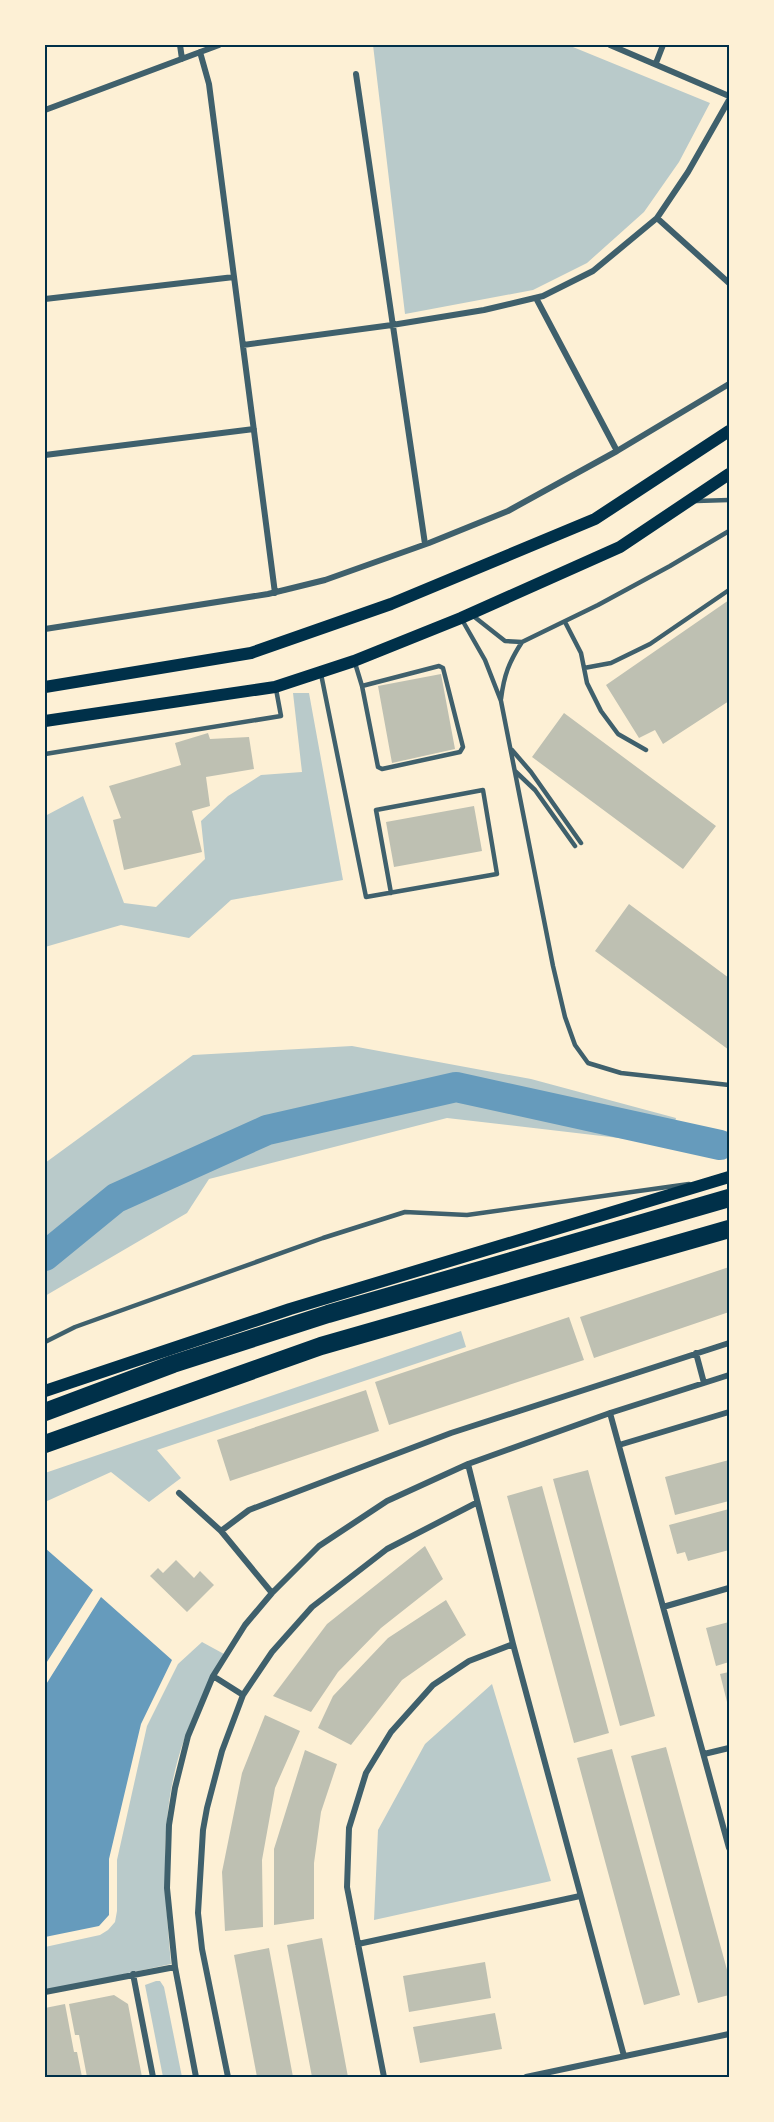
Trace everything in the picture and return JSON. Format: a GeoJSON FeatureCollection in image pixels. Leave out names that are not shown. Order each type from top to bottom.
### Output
{"type":"FeatureCollection","features":[{"type":"Feature","properties":{"kind":"highway"},"geometry":{"type":"LineString","coordinates":[[45,1412],[173,1364],[328,1314],[729,1198]]}},
{"type":"Feature","properties":{"kind":"highway"},"geometry":{"type":"LineString","coordinates":[[45,1444],[321,1346],[729,1229]]}},
{"type":"Feature","properties":{"kind":"main road"},"geometry":{"type":"LineString","coordinates":[[45,685],[66,684],[251,652],[391,604],[595,519],[729,431]]}},
{"type":"Feature","properties":{"kind":"main road"},"geometry":{"type":"LineString","coordinates":[[45,721],[275,687],[354,661],[465,616],[620,547],[729,474]]}},
{"type":"Feature","properties":{"kind":"main road"},"geometry":{"type":"LineString","coordinates":[[45,1391],[290,1309],[726,1178]]}},
{"type":"Feature","properties":{"kind":"street"},"geometry":{"type":"LineString","coordinates":[[180,45],[182,59]]}},
{"type":"Feature","properties":{"kind":"street"},"geometry":{"type":"LineString","coordinates":[[45,110],[219,45]]}},
{"type":"Feature","properties":{"kind":"street"},"geometry":{"type":"LineString","coordinates":[[243,345],[484,310],[537,298],[593,271],[657,218],[688,172],[729,98],[656,63],[610,45]]}},
{"type":"Feature","properties":{"kind":"street"},"geometry":{"type":"LineString","coordinates":[[656,63],[663,45]]}},
{"type":"Feature","properties":{"kind":"street"},"geometry":{"type":"LineString","coordinates":[[200,52],[209,84],[275,593]]}},
{"type":"Feature","properties":{"kind":"street"},"geometry":{"type":"LineString","coordinates":[[356,74],[425,544]]}},
{"type":"Feature","properties":{"kind":"street"},"geometry":{"type":"LineString","coordinates":[[657,218],[729,283]]}},
{"type":"Feature","properties":{"kind":"street"},"geometry":{"type":"LineString","coordinates":[[45,299],[234,277]]}},
{"type":"Feature","properties":{"kind":"street"},"geometry":{"type":"LineString","coordinates":[[537,298],[617,452]]}},
{"type":"Feature","properties":{"kind":"street"},"geometry":{"type":"LineString","coordinates":[[45,629],[275,593],[325,580],[508,511],[617,452],[729,384]]}},
{"type":"Feature","properties":{"kind":"street"},"geometry":{"type":"LineString","coordinates":[[45,455],[254,429]]}},
{"type":"Feature","properties":{"kind":"street"},"geometry":{"type":"LineString","coordinates":[[221,1531],[249,1510],[452,1433],[729,1343]]}},
{"type":"Feature","properties":{"kind":"street"},"geometry":{"type":"LineString","coordinates":[[696,1353],[704,1383]]}},
{"type":"Feature","properties":{"kind":"street"},"geometry":{"type":"LineString","coordinates":[[196,2077],[175,1967],[167,1888],[169,1825],[175,1788],[188,1736],[213,1676],[245,1625],[272,1593],[319,1546],[387,1501],[468,1464],[610,1413],[729,1375]]}},
{"type":"Feature","properties":{"kind":"street"},"geometry":{"type":"LineString","coordinates":[[619,1446],[729,1412]]}},
{"type":"Feature","properties":{"kind":"street"},"geometry":{"type":"LineString","coordinates":[[610,1413],[729,1848]]}},
{"type":"Feature","properties":{"kind":"street"},"geometry":{"type":"LineString","coordinates":[[468,1464],[513,1644],[624,2056]]}},
{"type":"Feature","properties":{"kind":"street"},"geometry":{"type":"LineString","coordinates":[[179,1493],[221,1531],[272,1593]]}},
{"type":"Feature","properties":{"kind":"street"},"geometry":{"type":"LineString","coordinates":[[228,2077],[202,1950],[198,1913],[203,1830],[207,1808],[222,1751],[243,1695],[272,1652],[312,1607],[387,1549],[476,1503]]}},
{"type":"Feature","properties":{"kind":"street"},"geometry":{"type":"LineString","coordinates":[[663,1607],[729,1588]]}},
{"type":"Feature","properties":{"kind":"street"},"geometry":{"type":"LineString","coordinates":[[384,2077],[347,1887],[349,1828],[366,1773],[391,1732],[433,1685],[469,1661],[513,1644]]}},
{"type":"Feature","properties":{"kind":"street"},"geometry":{"type":"LineString","coordinates":[[213,1676],[243,1695]]}},
{"type":"Feature","properties":{"kind":"street"},"geometry":{"type":"LineString","coordinates":[[704,1754],[729,1748]]}},
{"type":"Feature","properties":{"kind":"street"},"geometry":{"type":"LineString","coordinates":[[358,1944],[580,1896]]}},
{"type":"Feature","properties":{"kind":"street"},"geometry":{"type":"LineString","coordinates":[[45,1992],[175,1967]]}},
{"type":"Feature","properties":{"kind":"street"},"geometry":{"type":"LineString","coordinates":[[133,1974],[153,2077]]}},
{"type":"Feature","properties":{"kind":"street"},"geometry":{"type":"LineString","coordinates":[[526,2077],[729,2034]]}},
{"type":"Feature","properties":{"kind":"lane"},"geometry":{"type":"LineString","coordinates":[[690,500],[729,500]]}},
{"type":"Feature","properties":{"kind":"lane"},"geometry":{"type":"LineString","coordinates":[[465,616],[505,641],[522,642],[565,622],[670,566],[729,531]]}},
{"type":"Feature","properties":{"kind":"lane"},"geometry":{"type":"LineString","coordinates":[[584,668],[611,663],[650,644],[729,590]]}},
{"type":"Feature","properties":{"kind":"lane"},"geometry":{"type":"LineString","coordinates":[[465,616],[501,701],[553,966],[565,1017],[575,1045],[588,1063],[621,1073],[729,1085]]}},
{"type":"Feature","properties":{"kind":"lane"},"geometry":{"type":"LineString","coordinates":[[565,622],[581,652],[587,683],[597,702],[618,734],[646,750]]}},
{"type":"Feature","properties":{"kind":"lane"},"geometry":{"type":"LineString","coordinates":[[501,701],[503,676],[522,642]]}},
{"type":"Feature","properties":{"kind":"lane"},"geometry":{"type":"LineString","coordinates":[[354,661],[362,686],[376,764],[380,768],[462,750],[443,668],[439,666],[362,686]]}},
{"type":"Feature","properties":{"kind":"lane"},"geometry":{"type":"LineString","coordinates":[[321,672],[366,897],[391,893],[497,874],[483,790],[376,810],[391,893]]}},
{"type":"Feature","properties":{"kind":"lane"},"geometry":{"type":"LineString","coordinates":[[45,754],[281,716],[275,687]]}},
{"type":"Feature","properties":{"kind":"lane"},"geometry":{"type":"LineString","coordinates":[[510,748],[531,772],[581,843]]}},
{"type":"Feature","properties":{"kind":"lane"},"geometry":{"type":"LineString","coordinates":[[515,771],[536,790],[575,846]]}},
{"type":"Feature","properties":{"kind":"lane"},"geometry":{"type":"LineString","coordinates":[[45,1342],[75,1327],[323,1238],[405,1212],[467,1215],[726,1178]]}},
{"type":"Feature","properties":{"kind":"shaded area"},"geometry":{"type":"Polygon","coordinates":[[[373,45],[568,45],[710,103],[679,162],[644,212],[587,263],[533,290],[405,314],[373,45]]]}},
{"type":"Feature","properties":{"kind":"shaded area"},"geometry":{"type":"Polygon","coordinates":[[[293,693],[309,693],[343,880],[231,900],[189,938],[121,925],[45,947],[45,816],[83,796],[124,903],[156,907],[205,859],[201,821],[228,796],[261,775],[302,772],[293,693]]]}},
{"type":"Feature","properties":{"kind":"shaded area"},"geometry":{"type":"Polygon","coordinates":[[[352,1046],[531,1079],[676,1118],[670,1144],[447,1118],[209,1179],[187,1213],[45,1296],[45,1163],[193,1055],[352,1046]]]}},
{"type":"Feature","properties":{"kind":"shaded area"},"geometry":{"type":"Polygon","coordinates":[[[461,1331],[466,1347],[157,1450],[181,1478],[149,1502],[111,1472],[45,1502],[45,1473],[461,1331]]]}},
{"type":"Feature","properties":{"kind":"shaded area"},"geometry":{"type":"Polygon","coordinates":[[[202,1642],[224,1654],[185,1737],[170,1793],[165,1878],[171,1964],[45,1991],[45,1947],[100,1935],[115,1922],[117,1860],[147,1726],[178,1664],[202,1642]]]}},
{"type":"Feature","properties":{"kind":"shaded area"},"geometry":{"type":"Polygon","coordinates":[[[492,1684],[551,1881],[374,1920],[378,1830],[425,1744],[492,1684]]]}},
{"type":"Feature","properties":{"kind":"shaded area"},"geometry":{"type":"Polygon","coordinates":[[[160,1981],[164,1987],[182,2077],[163,2077],[145,1985],[160,1981]]]}},
{"type":"Feature","properties":{"kind":"water"},"geometry":{"type":"Polygon","coordinates":[[[45,1548],[93,1590],[45,1665],[45,1548]]]}},
{"type":"Feature","properties":{"kind":"water"},"geometry":{"type":"Polygon","coordinates":[[[101,1597],[172,1660],[141,1724],[109,1859],[109,1915],[99,1926],[45,1937],[45,1686],[101,1597]]]}},
{"type":"Feature","properties":{"kind":"building"},"geometry":{"type":"Polygon","coordinates":[[[729,600],[729,701],[663,744],[655,730],[639,738],[606,685],[729,600]]]}},
{"type":"Feature","properties":{"kind":"building"},"geometry":{"type":"Polygon","coordinates":[[[441,674],[455,749],[392,763],[378,686],[441,674]]]}},
{"type":"Feature","properties":{"kind":"building"},"geometry":{"type":"Polygon","coordinates":[[[564,713],[716,826],[683,869],[532,757],[564,713]]]}},
{"type":"Feature","properties":{"kind":"building"},"geometry":{"type":"Polygon","coordinates":[[[208,733],[210,739],[249,737],[254,769],[206,777],[210,806],[192,811],[202,852],[124,870],[113,820],[121,818],[109,786],[181,765],[175,743],[208,733]]]}},
{"type":"Feature","properties":{"kind":"building"},"geometry":{"type":"Polygon","coordinates":[[[474,806],[482,851],[394,867],[386,822],[474,806]]]}},
{"type":"Feature","properties":{"kind":"building"},"geometry":{"type":"Polygon","coordinates":[[[629,904],[729,978],[729,1050],[595,951],[629,904]]]}},
{"type":"Feature","properties":{"kind":"building"},"geometry":{"type":"Polygon","coordinates":[[[729,1267],[729,1312],[594,1358],[580,1317],[729,1267]]]}},
{"type":"Feature","properties":{"kind":"building"},"geometry":{"type":"Polygon","coordinates":[[[569,1317],[584,1360],[389,1425],[375,1382],[569,1317]]]}},
{"type":"Feature","properties":{"kind":"building"},"geometry":{"type":"Polygon","coordinates":[[[366,1390],[379,1431],[230,1481],[217,1440],[366,1390]]]}},
{"type":"Feature","properties":{"kind":"building"},"geometry":{"type":"Polygon","coordinates":[[[729,1460],[729,1501],[675,1515],[665,1477],[729,1460]]]}},
{"type":"Feature","properties":{"kind":"building"},"geometry":{"type":"Polygon","coordinates":[[[588,1470],[655,1716],[620,1726],[553,1479],[588,1470]]]}},
{"type":"Feature","properties":{"kind":"building"},"geometry":{"type":"Polygon","coordinates":[[[542,1486],[609,1733],[574,1743],[507,1496],[542,1486]]]}},
{"type":"Feature","properties":{"kind":"building"},"geometry":{"type":"Polygon","coordinates":[[[729,1509],[729,1550],[688,1561],[685,1552],[677,1554],[669,1525],[729,1509]]]}},
{"type":"Feature","properties":{"kind":"building"},"geometry":{"type":"Polygon","coordinates":[[[425,1546],[443,1579],[381,1628],[338,1672],[311,1712],[273,1696],[327,1624],[425,1546]]]}},
{"type":"Feature","properties":{"kind":"building"},"geometry":{"type":"Polygon","coordinates":[[[176,1560],[194,1578],[200,1571],[214,1585],[187,1612],[150,1576],[158,1568],[163,1573],[176,1560]]]}},
{"type":"Feature","properties":{"kind":"building"},"geometry":{"type":"Polygon","coordinates":[[[446,1600],[466,1635],[402,1680],[351,1745],[318,1728],[333,1696],[388,1638],[446,1600]]]}},
{"type":"Feature","properties":{"kind":"building"},"geometry":{"type":"Polygon","coordinates":[[[729,1622],[729,1662],[716,1666],[706,1628],[729,1622]]]}},
{"type":"Feature","properties":{"kind":"building"},"geometry":{"type":"Polygon","coordinates":[[[729,1672],[729,1705],[728,1706],[720,1674],[729,1672]]]}},
{"type":"Feature","properties":{"kind":"building"},"geometry":{"type":"Polygon","coordinates":[[[265,1715],[300,1731],[275,1788],[262,1860],[263,1927],[225,1931],[222,1872],[242,1773],[265,1715]]]}},
{"type":"Feature","properties":{"kind":"building"},"geometry":{"type":"Polygon","coordinates":[[[666,1747],[729,1977],[729,1995],[698,2003],[631,1756],[666,1747]]]}},
{"type":"Feature","properties":{"kind":"building"},"geometry":{"type":"Polygon","coordinates":[[[612,1749],[680,1995],[644,2005],[577,1758],[612,1749]]]}},
{"type":"Feature","properties":{"kind":"building"},"geometry":{"type":"Polygon","coordinates":[[[305,1750],[337,1764],[321,1812],[314,1863],[314,1919],[274,1925],[274,1849],[305,1750]]]}},
{"type":"Feature","properties":{"kind":"building"},"geometry":{"type":"Polygon","coordinates":[[[322,1938],[348,2077],[312,2077],[287,1945],[322,1938]]]}},
{"type":"Feature","properties":{"kind":"building"},"geometry":{"type":"Polygon","coordinates":[[[269,1948],[293,2077],[257,2077],[234,1955],[269,1948]]]}},
{"type":"Feature","properties":{"kind":"building"},"geometry":{"type":"Polygon","coordinates":[[[485,1962],[491,1998],[409,2012],[403,1976],[485,1962]]]}},
{"type":"Feature","properties":{"kind":"building"},"geometry":{"type":"Polygon","coordinates":[[[114,1995],[128,2004],[142,2077],[87,2077],[79,2035],[75,2035],[69,2004],[114,1995]]]}},
{"type":"Feature","properties":{"kind":"building"},"geometry":{"type":"Polygon","coordinates":[[[65,2004],[74,2052],[77,2052],[82,2077],[45,2077],[45,2008],[65,2004]]]}},
{"type":"Feature","properties":{"kind":"building"},"geometry":{"type":"Polygon","coordinates":[[[495,2013],[502,2049],[420,2063],[413,2027],[495,2013]]]}},
{"type":"Feature","properties":{"kind":"waterway"},"geometry":{"type":"LineString","coordinates":[[45,1256],[116,1198],[267,1130],[456,1087],[720,1145]]}}]}
